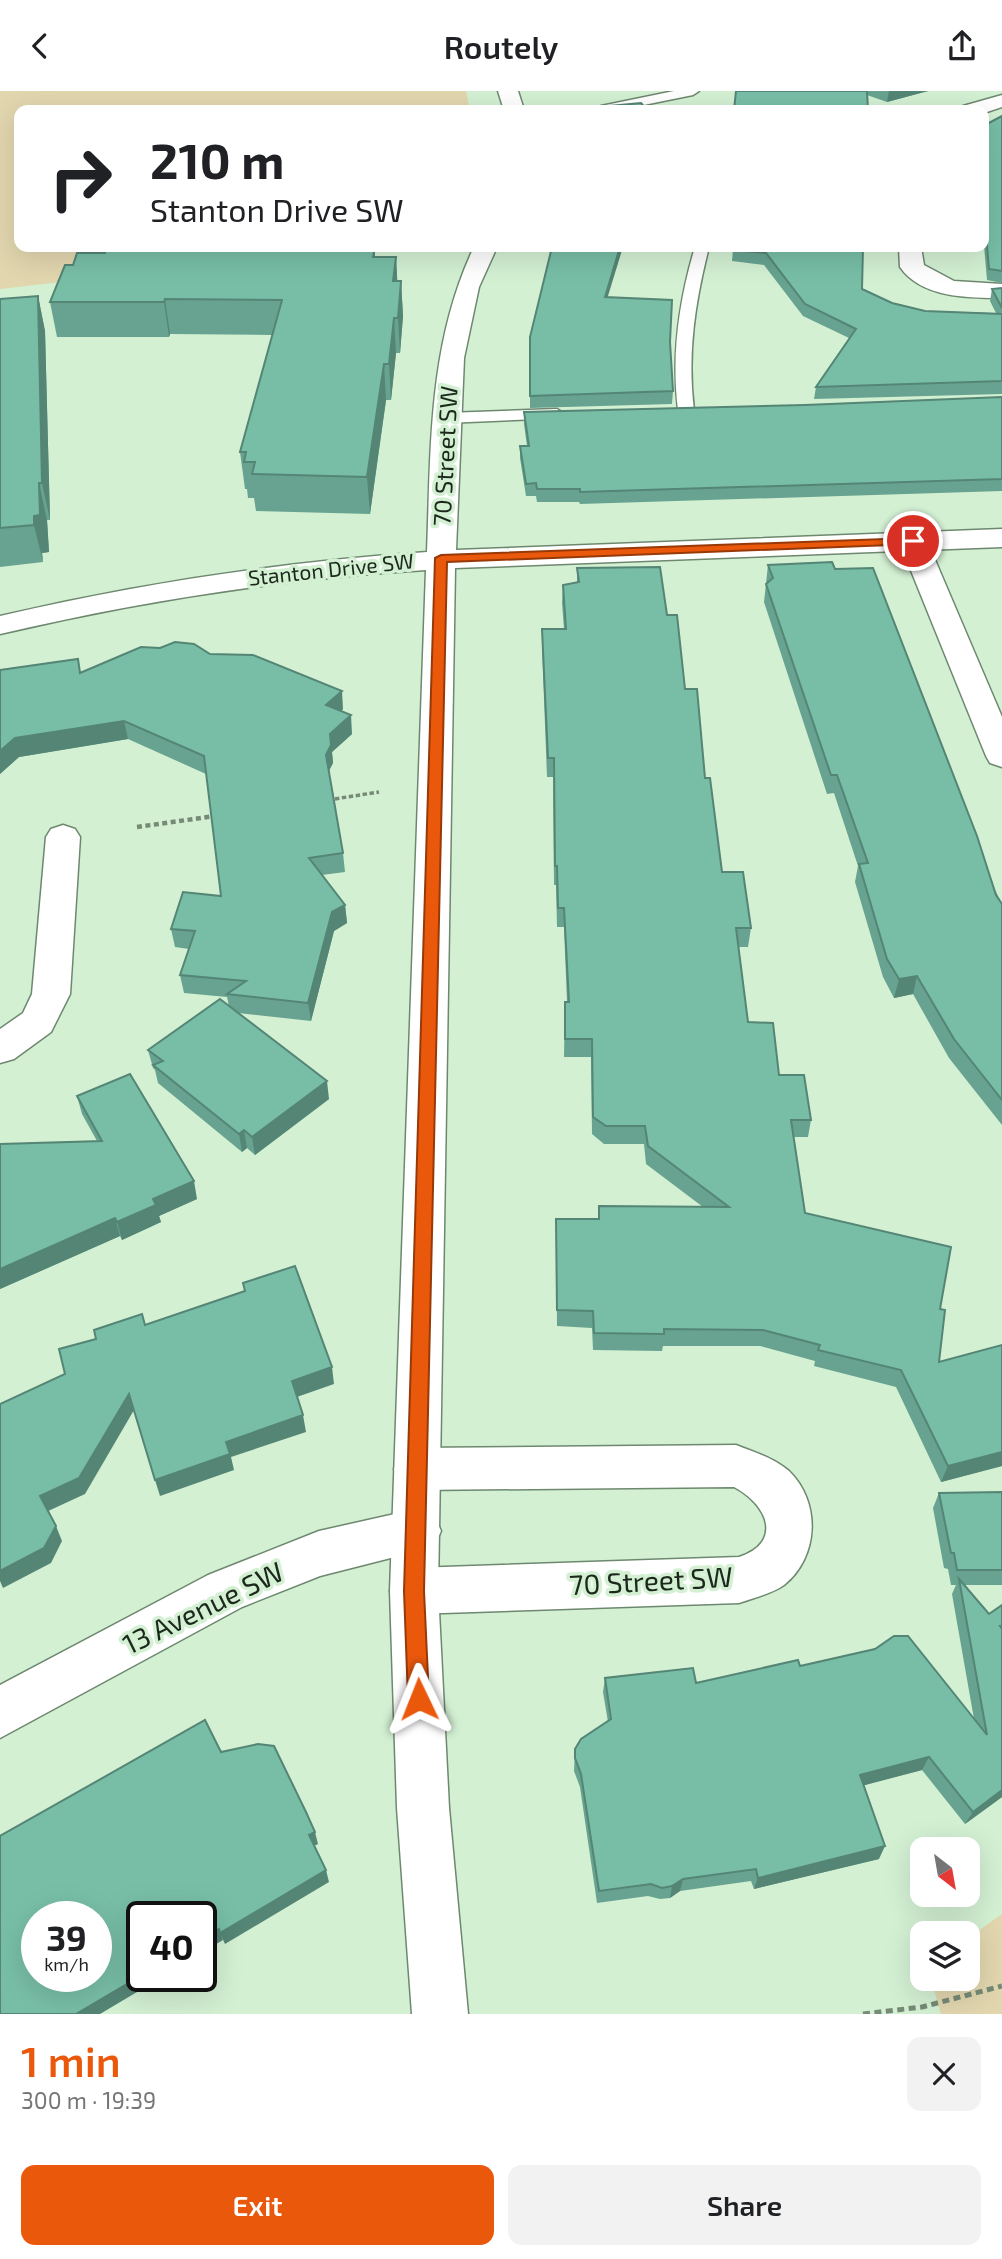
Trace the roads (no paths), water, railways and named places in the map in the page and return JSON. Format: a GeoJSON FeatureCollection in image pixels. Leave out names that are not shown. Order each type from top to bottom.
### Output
{"type":"FeatureCollection","features":[{"type":"Feature","properties":{"kind":"street","name":"70 Street SW"},"geometry":{"type":"LineString","coordinates":[[440,2014],[423,1808],[414,1591],[446,418],[457,324],[467,287],[483,252]]}},
{"type":"Feature","properties":{"kind":"street"},"geometry":{"type":"LineString","coordinates":[[910,252],[912,267],[930,281],[956,289],[1002,291]]}},
{"type":"Feature","properties":{"kind":"street","name":"Stanton Drive SW"},"geometry":{"type":"LineString","coordinates":[[0,625],[125,598],[207,584],[441,558],[1002,538]]}},
{"type":"Feature","properties":{"kind":"street"},"geometry":{"type":"LineString","coordinates":[[913,541],[1002,756]]}},
{"type":"Feature","properties":{"kind":"street"},"geometry":{"type":"LineString","coordinates":[[0,1049],[38,1022],[51,994],[63,837]]}},
{"type":"Feature","properties":{"kind":"street","name":"70 Street SW"},"geometry":{"type":"LineString","coordinates":[[414,1591],[739,1580],[764,1570],[782,1554],[790,1534],[790,1514],[776,1490],[758,1475],[736,1466],[417,1468]]}},
{"type":"Feature","properties":{"kind":"street","name":"13 Avenue SW"},"geometry":{"type":"LineString","coordinates":[[0,1713],[225,1591],[319,1554],[417,1531]]}},
{"type":"Feature","properties":{"kind":"lane"},"geometry":{"type":"LineString","coordinates":[[625,105],[687,92]]}},
{"type":"Feature","properties":{"kind":"lane"},"geometry":{"type":"LineString","coordinates":[[686,410],[680,376],[681,346],[686,302],[701,252]]}},
{"type":"Feature","properties":{"kind":"lane"},"geometry":{"type":"LineString","coordinates":[[446,418],[580,414]]}}]}
